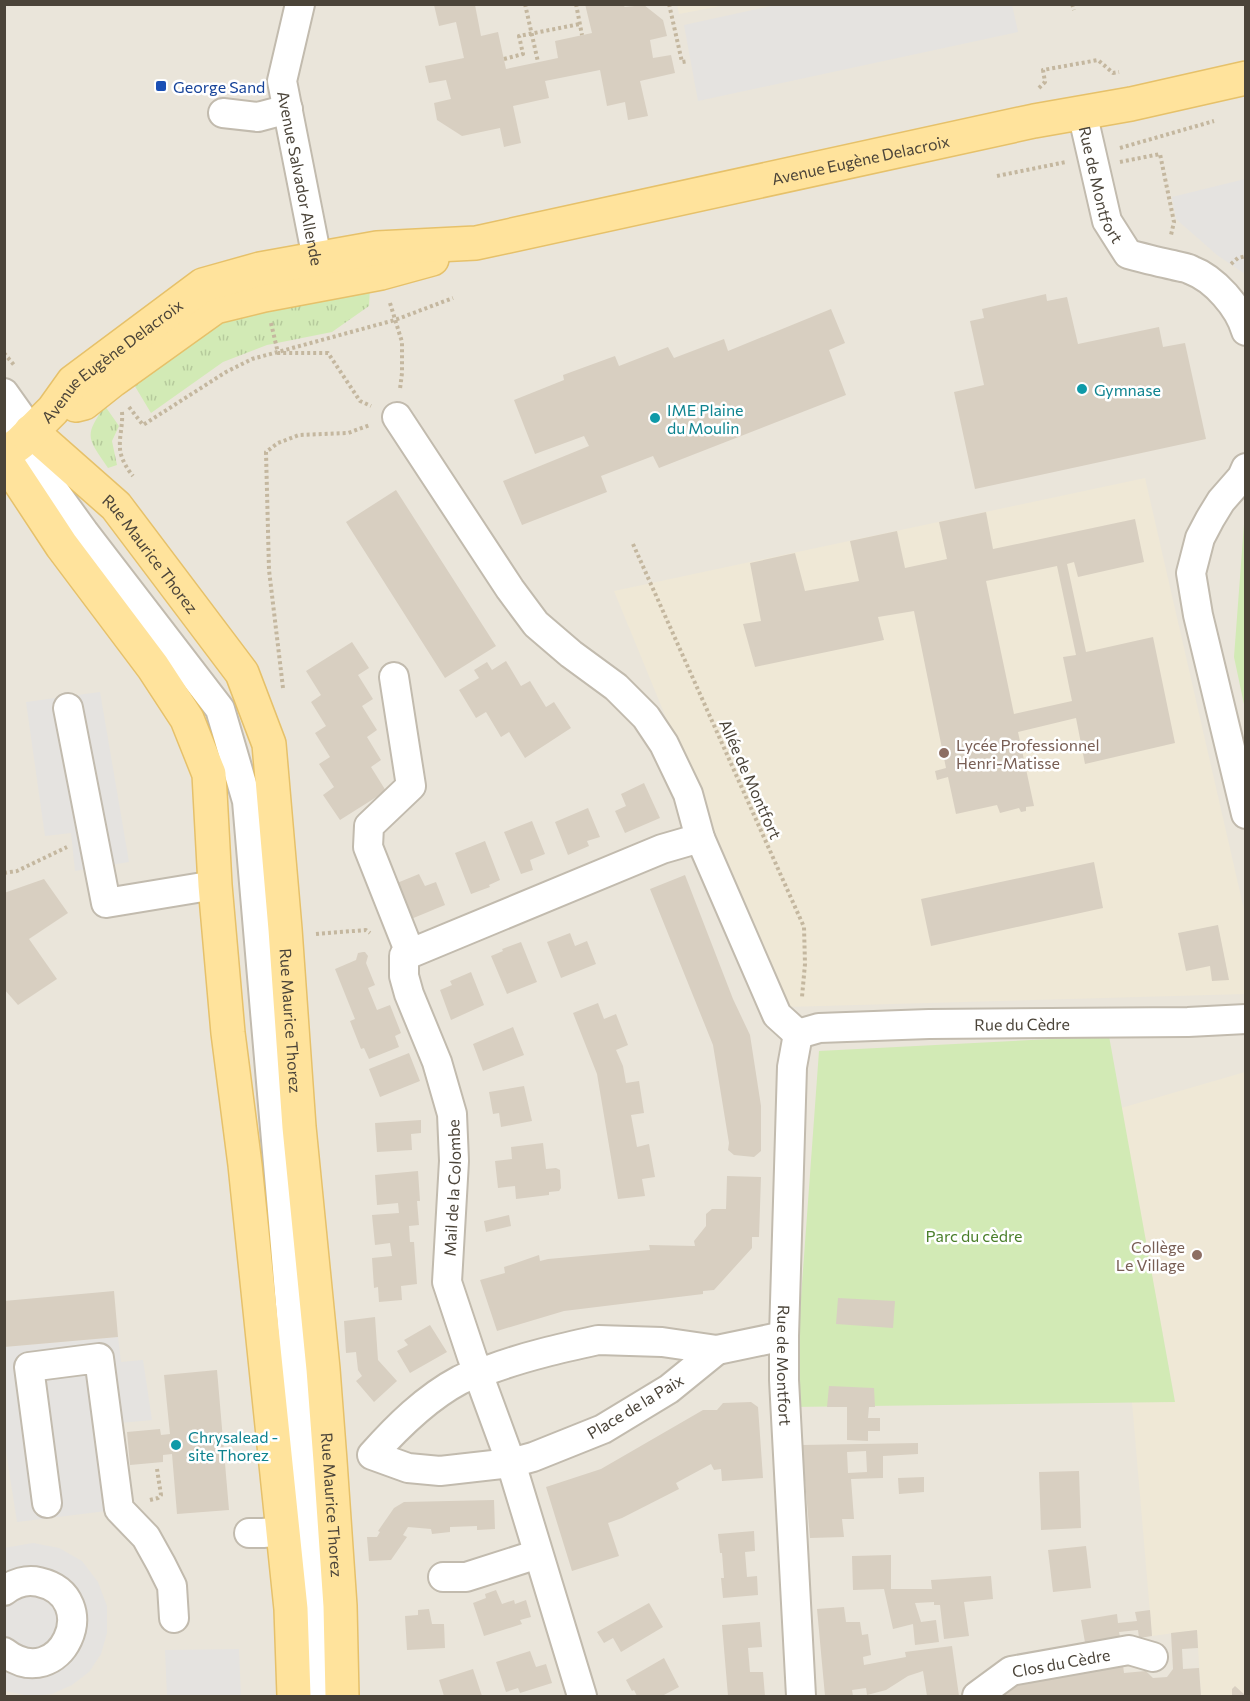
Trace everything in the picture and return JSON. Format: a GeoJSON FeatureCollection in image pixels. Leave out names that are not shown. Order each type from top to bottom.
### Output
{"type":"FeatureCollection","features":[{"type":"Feature","properties":{"kind":"main road","name":"Avenue Eugène Delacroix"},"geometry":{"type":"LineString","coordinates":[[20,436],[84,403],[215,307],[264,295],[377,248],[476,243],[1034,121],[1131,104],[1245,78]]}},
{"type":"Feature","properties":{"kind":"main road","name":"Avenue Eugène Delacroix"},"geometry":{"type":"LineString","coordinates":[[20,436],[74,382],[203,285],[260,269],[381,273],[449,254],[476,243]]}},
{"type":"Feature","properties":{"kind":"main road","name":"Rue Maurice Thorez"},"geometry":{"type":"LineString","coordinates":[[20,436],[63,546],[153,668],[187,719],[209,774],[215,885],[228,1033],[246,1177],[309,1528],[340,1606],[342,1696]]}},
{"type":"Feature","properties":{"kind":"main road","name":"Rue Maurice Thorez"},"geometry":{"type":"LineString","coordinates":[[20,436],[116,506],[242,673],[269,744],[299,1127],[330,1461],[309,1528],[291,1610],[294,1696]]}},
{"type":"Feature","properties":{"kind":"street","name":"Avenue Salvador Allende"},"geometry":{"type":"LineString","coordinates":[[300,4],[282,81],[319,271]]}},
{"type":"Feature","properties":{"kind":"street"},"geometry":{"type":"LineString","coordinates":[[223,113],[258,117],[288,109]]}},
{"type":"Feature","properties":{"kind":"street","name":"Rue de Montfort"},"geometry":{"type":"LineString","coordinates":[[1082,112],[1107,221],[1128,254],[1192,270],[1208,280],[1224,294],[1243,320],[1245,330]]}},
{"type":"Feature","properties":{"kind":"street"},"geometry":{"type":"LineString","coordinates":[[10,381],[20,436],[84,532],[220,709],[247,801],[316,1608],[318,1696]]}},
{"type":"Feature","properties":{"kind":"street"},"geometry":{"type":"LineString","coordinates":[[397,417],[510,589],[536,624],[571,654],[616,687],[646,717],[664,744],[688,794],[700,838],[777,1015],[798,1034]]}},
{"type":"Feature","properties":{"kind":"street"},"geometry":{"type":"LineString","coordinates":[[1245,468],[1242,477],[1221,501],[1200,538],[1191,573],[1198,615],[1245,814]]}},
{"type":"Feature","properties":{"kind":"street","name":"Mail de la Colombe"},"geometry":{"type":"LineString","coordinates":[[394,677],[411,786],[369,826],[368,847],[407,955],[404,976],[409,994],[437,1062],[452,1114],[454,1161],[447,1282],[511,1463],[576,1695]]}},
{"type":"Feature","properties":{"kind":"street"},"geometry":{"type":"LineString","coordinates":[[68,708],[106,903],[215,885]]}},
{"type":"Feature","properties":{"kind":"street"},"geometry":{"type":"LineString","coordinates":[[407,955],[662,849],[700,838]]}},
{"type":"Feature","properties":{"kind":"street","name":"Rue du Cèdre"},"geometry":{"type":"LineString","coordinates":[[798,1034],[819,1028],[929,1024],[1188,1022],[1245,1019]]}},
{"type":"Feature","properties":{"kind":"street","name":"Rue de Montfort"},"geometry":{"type":"LineString","coordinates":[[798,1034],[792,1067],[784,1380],[801,1696]]}},
{"type":"Feature","properties":{"kind":"street","name":"Place de la Paix"},"geometry":{"type":"LineString","coordinates":[[717,1350],[669,1389],[603,1429],[557,1449],[511,1463],[440,1471],[408,1468],[372,1455],[396,1428],[460,1380],[543,1352],[598,1340],[662,1342],[717,1350],[784,1336]]}},
{"type":"Feature","properties":{"kind":"street"},"geometry":{"type":"LineString","coordinates":[[46,1503],[29,1367],[99,1358],[119,1509],[146,1538],[161,1563],[172,1586],[174,1618]]}},
{"type":"Feature","properties":{"kind":"street"},"geometry":{"type":"LineString","coordinates":[[330,1461],[335,1463],[372,1455]]}},
{"type":"Feature","properties":{"kind":"street"},"geometry":{"type":"LineString","coordinates":[[249,1533],[309,1528]]}},
{"type":"Feature","properties":{"kind":"street"},"geometry":{"type":"LineString","coordinates":[[443,1577],[466,1578],[538,1554]]}},
{"type":"Feature","properties":{"kind":"street"},"geometry":{"type":"LineString","coordinates":[[4,1591],[20,1582],[34,1581],[48,1584],[60,1592],[68,1603],[72,1617],[72,1629],[61,1651],[51,1659],[25,1662],[4,1652]]}},
{"type":"Feature","properties":{"kind":"street","name":"Clos du Cèdre"},"geometry":{"type":"LineString","coordinates":[[977,1696],[1011,1671],[1129,1650],[1153,1657]]}},
{"type":"Feature","properties":{"kind":"path"},"geometry":{"type":"LineString","coordinates":[[525,4],[538,62]]}},
{"type":"Feature","properties":{"kind":"path"},"geometry":{"type":"LineString","coordinates":[[576,4],[582,35]]}},
{"type":"Feature","properties":{"kind":"path"},"geometry":{"type":"LineString","coordinates":[[669,4],[682,62],[688,61]]}},
{"type":"Feature","properties":{"kind":"path"},"geometry":{"type":"LineString","coordinates":[[1072,4],[1074,10]]}},
{"type":"Feature","properties":{"kind":"path"},"geometry":{"type":"LineString","coordinates":[[504,59],[523,54],[519,36],[580,24]]}},
{"type":"Feature","properties":{"kind":"path"},"geometry":{"type":"LineString","coordinates":[[1228,266],[1245,255]]}},
{"type":"Feature","properties":{"kind":"path"},"geometry":{"type":"LineString","coordinates":[[278,353],[328,353],[360,401],[397,417],[402,373],[402,342],[381,273]]}},
{"type":"Feature","properties":{"kind":"path"},"geometry":{"type":"LineString","coordinates":[[264,295],[278,353]]}},
{"type":"Feature","properties":{"kind":"path"},"geometry":{"type":"LineString","coordinates":[[137,483],[128,470],[120,449],[124,405],[143,425],[226,372],[252,359],[395,320],[453,298]]}},
{"type":"Feature","properties":{"kind":"path"},"geometry":{"type":"LineString","coordinates":[[4,353],[10,381]]}},
{"type":"Feature","properties":{"kind":"path","name":"Allée de Montfort"},"geometry":{"type":"LineString","coordinates":[[633,544],[804,927],[805,964],[798,1034]]}},
{"type":"Feature","properties":{"kind":"path"},"geometry":{"type":"LineString","coordinates":[[4,873],[17,872],[92,834]]}},
{"type":"Feature","properties":{"kind":"path"},"geometry":{"type":"LineString","coordinates":[[306,935],[366,930],[407,955]]}},
{"type":"Feature","properties":{"kind":"path"},"geometry":{"type":"LineString","coordinates":[[141,1502],[158,1498],[161,1495],[157,1469]]}},
{"type":"Feature","properties":{"kind":"shaded area"},"geometry":{"type":"Polygon","coordinates":[[[677,4],[726,4],[726,5],[679,14],[677,4]]]}},
{"type":"Feature","properties":{"kind":"shaded area"},"geometry":{"type":"Polygon","coordinates":[[[5,5],[1245,5],[1245,1696],[5,1696],[5,5]]]}},
{"type":"Feature","properties":{"kind":"shaded area"},"geometry":{"type":"Polygon","coordinates":[[[776,5],[1012,5],[1018,32],[698,101],[684,25],[776,5]]]}},
{"type":"Feature","properties":{"kind":"shaded area"},"geometry":{"type":"Polygon","coordinates":[[[1246,179],[1245,274],[1217,255],[1176,219],[1172,197],[1246,179]]]}},
{"type":"Feature","properties":{"kind":"shaded area","name":"Lycée Professionnel Henri-Matisse"},"geometry":{"type":"Polygon","coordinates":[[[1145,478],[1245,914],[1245,994],[785,1007],[614,591],[1145,478]]]}},
{"type":"Feature","properties":{"kind":"shaded area"},"geometry":{"type":"Polygon","coordinates":[[[100,692],[129,862],[75,871],[71,833],[45,836],[26,702],[100,692]]]}},
{"type":"Feature","properties":{"kind":"shaded area","name":"Collège Le Village"},"geometry":{"type":"Polygon","coordinates":[[[1245,1072],[1245,1696],[1201,1696],[1197,1630],[1152,1636],[1132,1402],[1175,1401],[1121,1108],[1245,1072]]]}},
{"type":"Feature","properties":{"kind":"shaded area"},"geometry":{"type":"Polygon","coordinates":[[[118,1337],[121,1362],[143,1360],[152,1420],[119,1423],[131,1508],[17,1522],[5,1445],[4,1347],[118,1337]]]}},
{"type":"Feature","properties":{"kind":"shaded area"},"geometry":{"type":"Polygon","coordinates":[[[33,1543],[59,1548],[82,1561],[98,1582],[107,1606],[107,1633],[101,1654],[89,1672],[72,1685],[52,1694],[30,1696],[5,1691],[4,1548],[33,1543]]]}},
{"type":"Feature","properties":{"kind":"shaded area"},"geometry":{"type":"Polygon","coordinates":[[[239,1649],[241,1696],[167,1696],[165,1650],[239,1649]]]}},
{"type":"Feature","properties":{"kind":"green space"},"geometry":{"type":"Polygon","coordinates":[[[370,287],[369,306],[332,332],[267,345],[223,362],[151,413],[133,383],[232,316],[370,287]]]}},
{"type":"Feature","properties":{"kind":"green space"},"geometry":{"type":"Polygon","coordinates":[[[105,406],[119,426],[112,441],[117,465],[108,468],[92,443],[91,437],[93,425],[105,406]]]}},
{"type":"Feature","properties":{"kind":"green space"},"geometry":{"type":"Polygon","coordinates":[[[1245,511],[1245,709],[1234,657],[1245,511]]]}},
{"type":"Feature","properties":{"kind":"green space","name":"Parc du cèdre"},"geometry":{"type":"Polygon","coordinates":[[[1109,1036],[1175,1402],[793,1407],[819,1051],[1109,1036]]]}},
{"type":"Feature","properties":{"kind":"building"},"geometry":{"type":"Polygon","coordinates":[[[585,4],[621,4],[625,7],[644,5],[663,20],[667,36],[650,40],[653,58],[671,55],[675,73],[640,81],[648,116],[628,120],[625,102],[607,106],[600,70],[545,81],[549,98],[513,106],[521,143],[504,147],[500,128],[462,136],[437,120],[434,103],[451,99],[446,80],[429,83],[425,66],[464,58],[456,22],[439,26],[434,5],[475,5],[481,36],[498,32],[506,69],[558,58],[555,41],[592,33],[585,4]]]}},
{"type":"Feature","properties":{"kind":"building","name":"Gymnase"},"geometry":{"type":"Polygon","coordinates":[[[1046,294],[1047,301],[1067,297],[1078,344],[1159,327],[1163,347],[1185,343],[1206,439],[975,489],[954,392],[984,385],[970,321],[984,318],[982,309],[1046,294]]]}},
{"type":"Feature","properties":{"kind":"building","name":"IME Plaine du Moulin"},"geometry":{"type":"Polygon","coordinates":[[[831,309],[845,343],[829,350],[846,395],[659,468],[653,456],[601,476],[607,492],[522,525],[503,481],[589,446],[584,436],[535,454],[514,400],[564,380],[563,375],[615,356],[619,366],[668,347],[674,358],[724,339],[728,351],[831,309]]]}},
{"type":"Feature","properties":{"kind":"building"},"geometry":{"type":"Polygon","coordinates":[[[396,490],[496,646],[445,678],[346,522],[396,490]]]}},
{"type":"Feature","properties":{"kind":"building"},"geometry":{"type":"Polygon","coordinates":[[[986,512],[993,549],[1135,519],[1144,562],[1078,577],[1074,562],[1067,564],[1086,652],[1153,637],[1175,743],[1085,764],[1076,718],[1018,732],[1034,806],[1026,807],[1026,811],[1021,812],[1019,808],[1000,813],[997,805],[956,814],[948,777],[937,780],[935,771],[946,768],[914,611],[878,617],[884,640],[755,667],[743,624],[761,621],[750,563],[795,553],[805,591],[859,581],[850,541],[897,531],[905,568],[947,559],[939,522],[986,512]],[[1057,566],[986,581],[1014,714],[1072,701],[1063,657],[1076,655],[1057,566]]]}},
{"type":"Feature","properties":{"kind":"building"},"geometry":{"type":"Polygon","coordinates":[[[352,642],[369,668],[358,675],[373,699],[362,706],[377,730],[367,737],[381,760],[371,767],[386,791],[340,820],[323,795],[334,787],[319,764],[330,757],[315,733],[326,726],[311,702],[321,695],[306,671],[352,642]]]}},
{"type":"Feature","properties":{"kind":"building"},"geometry":{"type":"Polygon","coordinates":[[[506,661],[521,686],[530,681],[546,707],[554,702],[571,728],[525,758],[509,732],[501,737],[486,712],[476,718],[459,690],[479,678],[474,670],[487,662],[492,670],[506,661]]]}},
{"type":"Feature","properties":{"kind":"building"},"geometry":{"type":"Polygon","coordinates":[[[644,783],[660,818],[625,833],[615,811],[626,806],[621,794],[644,783]]]}},
{"type":"Feature","properties":{"kind":"building"},"geometry":{"type":"Polygon","coordinates":[[[588,808],[600,837],[587,841],[589,846],[568,855],[555,822],[588,808]]]}},
{"type":"Feature","properties":{"kind":"building"},"geometry":{"type":"Polygon","coordinates":[[[532,821],[545,854],[530,860],[533,870],[521,874],[504,832],[532,821]]]}},
{"type":"Feature","properties":{"kind":"building"},"geometry":{"type":"Polygon","coordinates":[[[485,841],[500,880],[489,885],[490,887],[471,894],[455,853],[485,841]]]}},
{"type":"Feature","properties":{"kind":"building"},"geometry":{"type":"Polygon","coordinates":[[[1094,862],[1103,908],[931,946],[921,899],[1094,862]]]}},
{"type":"Feature","properties":{"kind":"building"},"geometry":{"type":"Polygon","coordinates":[[[419,874],[425,886],[436,882],[445,905],[411,919],[397,883],[419,874]]]}},
{"type":"Feature","properties":{"kind":"building"},"geometry":{"type":"Polygon","coordinates":[[[685,875],[733,999],[750,1035],[761,1106],[761,1151],[754,1157],[734,1155],[728,1150],[729,1143],[713,1045],[650,889],[685,875]]]}},
{"type":"Feature","properties":{"kind":"building"},"geometry":{"type":"Polygon","coordinates":[[[44,879],[68,913],[29,939],[57,979],[18,1005],[4,989],[4,893],[44,879]]]}},
{"type":"Feature","properties":{"kind":"building"},"geometry":{"type":"Polygon","coordinates":[[[1218,925],[1229,980],[1212,981],[1210,966],[1186,971],[1178,933],[1218,925]]]}},
{"type":"Feature","properties":{"kind":"building"},"geometry":{"type":"Polygon","coordinates":[[[570,933],[575,946],[587,941],[596,964],[561,978],[547,942],[570,933]]]}},
{"type":"Feature","properties":{"kind":"building"},"geometry":{"type":"Polygon","coordinates":[[[521,942],[537,982],[507,994],[491,956],[521,942]]]}},
{"type":"Feature","properties":{"kind":"building"},"geometry":{"type":"Polygon","coordinates":[[[365,952],[368,956],[366,963],[375,985],[368,988],[377,1010],[390,1005],[401,1033],[395,1036],[399,1047],[369,1059],[364,1048],[361,1049],[350,1021],[355,1019],[335,969],[356,960],[358,953],[365,952]]]}},
{"type":"Feature","properties":{"kind":"building"},"geometry":{"type":"Polygon","coordinates":[[[471,972],[484,1005],[451,1020],[440,990],[452,985],[450,981],[471,972]]]}},
{"type":"Feature","properties":{"kind":"building"},"geometry":{"type":"Polygon","coordinates":[[[598,1003],[604,1019],[616,1014],[628,1045],[616,1050],[623,1066],[626,1083],[639,1081],[644,1113],[631,1115],[637,1147],[649,1144],[655,1177],[642,1179],[645,1196],[618,1199],[597,1074],[573,1013],[598,1003]]]}},
{"type":"Feature","properties":{"kind":"building"},"geometry":{"type":"Polygon","coordinates":[[[513,1027],[524,1055],[483,1071],[473,1044],[513,1027]]]}},
{"type":"Feature","properties":{"kind":"building"},"geometry":{"type":"Polygon","coordinates":[[[409,1053],[420,1081],[380,1097],[369,1069],[409,1053]]]}},
{"type":"Feature","properties":{"kind":"building"},"geometry":{"type":"Polygon","coordinates":[[[524,1086],[532,1121],[501,1127],[499,1113],[493,1114],[489,1092],[524,1086]]]}},
{"type":"Feature","properties":{"kind":"building"},"geometry":{"type":"Polygon","coordinates":[[[421,1120],[421,1133],[411,1134],[412,1150],[377,1152],[375,1123],[421,1120]]]}},
{"type":"Feature","properties":{"kind":"building"},"geometry":{"type":"Polygon","coordinates":[[[543,1143],[546,1169],[560,1170],[561,1188],[559,1191],[549,1192],[549,1195],[516,1199],[515,1186],[498,1188],[495,1161],[512,1159],[511,1147],[543,1143]]]}},
{"type":"Feature","properties":{"kind":"building"},"geometry":{"type":"Polygon","coordinates":[[[418,1171],[419,1225],[409,1226],[410,1242],[414,1242],[417,1284],[401,1286],[402,1300],[379,1302],[378,1287],[374,1288],[372,1258],[392,1256],[390,1243],[375,1245],[372,1215],[399,1213],[398,1203],[377,1205],[375,1175],[418,1171]]]}},
{"type":"Feature","properties":{"kind":"building"},"geometry":{"type":"Polygon","coordinates":[[[727,1176],[761,1177],[759,1237],[752,1237],[752,1248],[714,1290],[703,1291],[703,1294],[564,1311],[497,1331],[480,1280],[505,1273],[504,1267],[539,1255],[540,1261],[650,1250],[649,1245],[695,1246],[694,1241],[706,1226],[706,1214],[712,1209],[726,1209],[727,1176]]]}},
{"type":"Feature","properties":{"kind":"building"},"geometry":{"type":"Polygon","coordinates":[[[509,1215],[511,1226],[486,1232],[484,1221],[509,1215]]]}},
{"type":"Feature","properties":{"kind":"building"},"geometry":{"type":"Polygon","coordinates":[[[114,1291],[118,1337],[4,1347],[4,1301],[114,1291]]]}},
{"type":"Feature","properties":{"kind":"building"},"geometry":{"type":"Polygon","coordinates":[[[838,1298],[895,1301],[893,1328],[836,1324],[838,1298]]]}},
{"type":"Feature","properties":{"kind":"building"},"geometry":{"type":"Polygon","coordinates":[[[375,1317],[378,1360],[397,1381],[374,1402],[356,1381],[362,1376],[358,1370],[356,1352],[346,1353],[344,1321],[375,1317]]]}},
{"type":"Feature","properties":{"kind":"building"},"geometry":{"type":"Polygon","coordinates":[[[430,1325],[447,1352],[410,1373],[397,1351],[408,1345],[404,1340],[430,1325]]]}},
{"type":"Feature","properties":{"kind":"building","name":"Chrysalead - site Thorez"},"geometry":{"type":"Polygon","coordinates":[[[217,1370],[229,1510],[177,1514],[172,1454],[163,1455],[163,1462],[130,1465],[127,1432],[160,1429],[161,1435],[170,1434],[164,1375],[217,1370]]]}},
{"type":"Feature","properties":{"kind":"building"},"geometry":{"type":"Polygon","coordinates":[[[829,1386],[874,1388],[875,1407],[869,1407],[868,1418],[880,1418],[880,1431],[868,1431],[868,1441],[847,1440],[847,1407],[827,1407],[829,1386]]]}},
{"type":"Feature","properties":{"kind":"building"},"geometry":{"type":"Polygon","coordinates":[[[751,1402],[758,1407],[763,1478],[722,1481],[721,1469],[714,1470],[711,1464],[676,1483],[679,1489],[608,1523],[619,1556],[572,1571],[546,1487],[601,1469],[703,1410],[717,1410],[723,1403],[751,1402]]]}},
{"type":"Feature","properties":{"kind":"building"},"geometry":{"type":"Polygon","coordinates":[[[918,1443],[918,1454],[883,1456],[883,1478],[851,1479],[854,1519],[842,1519],[844,1537],[810,1538],[802,1445],[918,1443]],[[866,1451],[847,1452],[848,1473],[867,1472],[866,1451]]]}},
{"type":"Feature","properties":{"kind":"building"},"geometry":{"type":"Polygon","coordinates":[[[1079,1471],[1081,1528],[1041,1530],[1039,1472],[1079,1471]]]}},
{"type":"Feature","properties":{"kind":"building"},"geometry":{"type":"Polygon","coordinates":[[[924,1477],[924,1492],[899,1494],[898,1478],[924,1477]]]}},
{"type":"Feature","properties":{"kind":"building"},"geometry":{"type":"Polygon","coordinates":[[[494,1500],[495,1529],[477,1530],[477,1526],[450,1527],[450,1532],[432,1534],[431,1529],[408,1527],[403,1535],[407,1537],[391,1560],[369,1561],[367,1537],[377,1537],[380,1532],[378,1531],[394,1508],[404,1502],[494,1500]]]}},
{"type":"Feature","properties":{"kind":"building"},"geometry":{"type":"Polygon","coordinates":[[[754,1531],[755,1551],[745,1552],[747,1577],[757,1576],[758,1595],[723,1598],[721,1578],[724,1578],[718,1534],[754,1531]]]}},
{"type":"Feature","properties":{"kind":"building"},"geometry":{"type":"Polygon","coordinates":[[[1086,1546],[1091,1588],[1053,1592],[1048,1550],[1086,1546]]]}},
{"type":"Feature","properties":{"kind":"building"},"geometry":{"type":"Polygon","coordinates":[[[891,1555],[891,1589],[932,1589],[931,1580],[991,1576],[993,1599],[964,1602],[969,1636],[944,1639],[940,1605],[934,1605],[934,1602],[915,1603],[921,1622],[936,1620],[939,1642],[915,1645],[913,1624],[893,1629],[884,1589],[853,1590],[852,1556],[891,1555]]]}},
{"type":"Feature","properties":{"kind":"building"},"geometry":{"type":"Polygon","coordinates":[[[496,1590],[502,1604],[514,1600],[515,1604],[526,1600],[531,1617],[520,1620],[522,1624],[484,1636],[473,1603],[486,1598],[485,1594],[496,1590]]]}},
{"type":"Feature","properties":{"kind":"building"},"geometry":{"type":"Polygon","coordinates":[[[649,1603],[663,1627],[621,1652],[613,1638],[604,1643],[597,1632],[649,1603]]]}},
{"type":"Feature","properties":{"kind":"building"},"geometry":{"type":"Polygon","coordinates":[[[844,1607],[846,1622],[860,1622],[862,1635],[868,1634],[871,1655],[863,1657],[864,1665],[906,1657],[905,1652],[952,1646],[959,1696],[927,1696],[923,1671],[908,1676],[886,1690],[867,1695],[866,1688],[852,1690],[853,1696],[825,1696],[817,1609],[844,1607]]]}},
{"type":"Feature","properties":{"kind":"building"},"geometry":{"type":"Polygon","coordinates":[[[429,1609],[432,1624],[444,1624],[445,1648],[407,1650],[405,1616],[418,1615],[418,1610],[429,1609]]]}},
{"type":"Feature","properties":{"kind":"building"},"geometry":{"type":"Polygon","coordinates":[[[1150,1610],[1152,1636],[1139,1638],[1138,1630],[1119,1632],[1121,1642],[1086,1648],[1081,1620],[1117,1614],[1118,1623],[1137,1621],[1135,1612],[1150,1610]]]}},
{"type":"Feature","properties":{"kind":"building"},"geometry":{"type":"Polygon","coordinates":[[[760,1622],[762,1647],[748,1648],[750,1672],[763,1672],[765,1696],[728,1696],[722,1625],[760,1622]]]}},
{"type":"Feature","properties":{"kind":"building"},"geometry":{"type":"Polygon","coordinates":[[[1197,1630],[1198,1648],[1182,1649],[1183,1669],[1199,1668],[1201,1696],[1003,1696],[1016,1682],[1068,1672],[1068,1676],[1096,1671],[1096,1666],[1123,1665],[1124,1673],[1146,1671],[1153,1678],[1167,1677],[1173,1669],[1171,1633],[1197,1630]]]}},
{"type":"Feature","properties":{"kind":"building"},"geometry":{"type":"Polygon","coordinates":[[[530,1651],[536,1667],[546,1664],[552,1683],[520,1693],[518,1688],[506,1692],[496,1662],[530,1651]]]}},
{"type":"Feature","properties":{"kind":"building"},"geometry":{"type":"Polygon","coordinates":[[[664,1658],[679,1687],[662,1696],[637,1696],[626,1680],[664,1658]]]}},
{"type":"Feature","properties":{"kind":"building"},"geometry":{"type":"Polygon","coordinates":[[[473,1669],[482,1696],[444,1696],[439,1680],[473,1669]]]}},
{"type":"Feature","properties":{"kind":"building"},"geometry":{"type":"Polygon","coordinates":[[[1235,1686],[1246,1696],[1232,1696],[1232,1689],[1235,1686]]]}},
{"type":"Feature","properties":{"kind":"place","name":"George Sand"},"geometry":{"type":"Point","coordinates":[161,86]}},
{"type":"Feature","properties":{"kind":"place","name":"Gymnase"},"geometry":{"type":"Point","coordinates":[1082,389]}},
{"type":"Feature","properties":{"kind":"place","name":"IME Plaine du Moulin"},"geometry":{"type":"Point","coordinates":[655,418]}},
{"type":"Feature","properties":{"kind":"place","name":"Lycée Professionnel Henri-Matisse"},"geometry":{"type":"Point","coordinates":[944,753]}},
{"type":"Feature","properties":{"kind":"place","name":"Collège Le Village"},"geometry":{"type":"Point","coordinates":[1197,1255]}},
{"type":"Feature","properties":{"kind":"place","name":"Chrysalead - site Thorez"},"geometry":{"type":"Point","coordinates":[176,1445]}}]}
